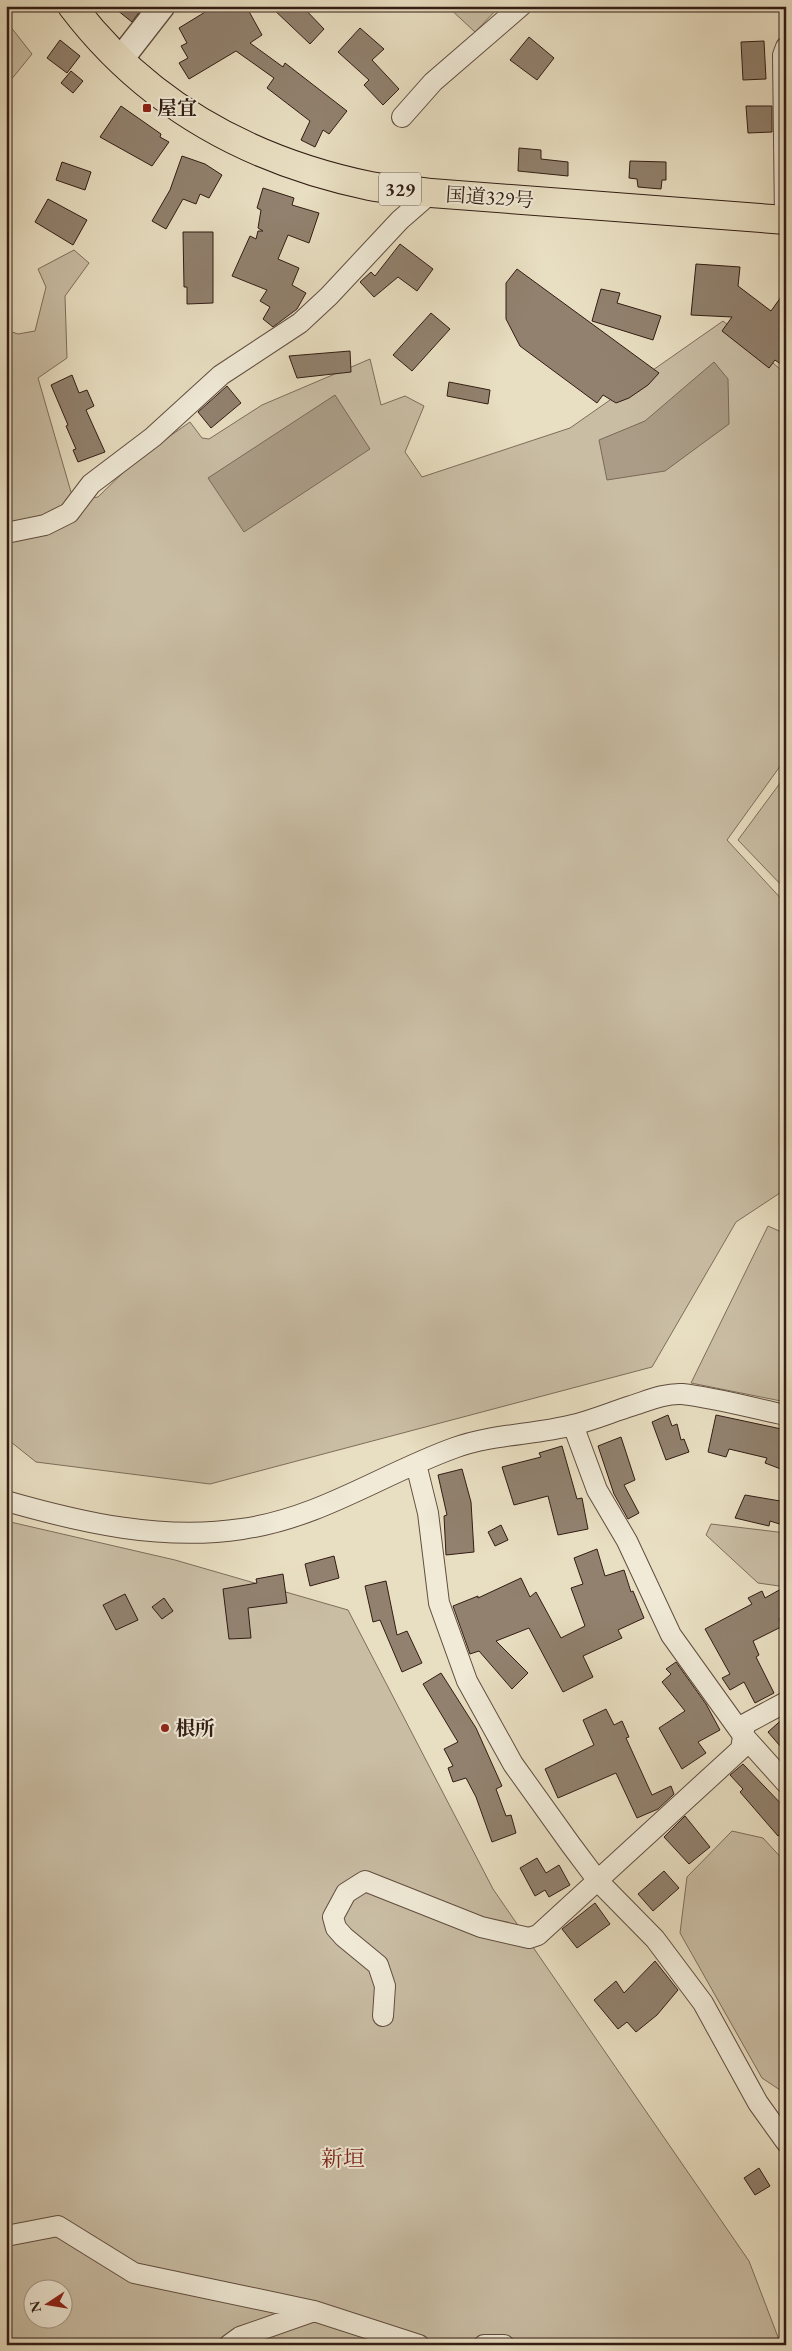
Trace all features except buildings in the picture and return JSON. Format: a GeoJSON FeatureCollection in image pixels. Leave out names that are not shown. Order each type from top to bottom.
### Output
{"type":"FeatureCollection","features":[{"type":"Feature","properties":{"kind":"highway","name":"国道329号"},"geometry":{"type":"LineString","coordinates":[[72,6],[120,60],[164,98],[214,130],[263,154],[317,173],[372,186],[431,192],[785,220]]}},
{"type":"Feature","properties":{"kind":"street"},"geometry":{"type":"LineString","coordinates":[[120,60],[162,6]]}},
{"type":"Feature","properties":{"kind":"street"},"geometry":{"type":"LineString","coordinates":[[402,117],[433,82],[521,6]]}},
{"type":"Feature","properties":{"kind":"street"},"geometry":{"type":"LineString","coordinates":[[785,220],[783,55],[786,47]]}},
{"type":"Feature","properties":{"kind":"street"},"geometry":{"type":"LineString","coordinates":[[6,532],[45,525],[69,513],[91,484],[153,437],[221,374],[300,323],[329,296],[400,220],[431,192]]}},
{"type":"Feature","properties":{"kind":"street"},"geometry":{"type":"LineString","coordinates":[[6,1501],[87,1523],[138,1530],[195,1532],[242,1530],[290,1519],[336,1503],[416,1464],[454,1448],[481,1440],[573,1425],[658,1397],[681,1394],[786,1415]]}},
{"type":"Feature","properties":{"kind":"street"},"geometry":{"type":"LineString","coordinates":[[573,1425],[597,1490],[627,1541],[671,1635],[742,1734],[786,1783]]}},
{"type":"Feature","properties":{"kind":"street"},"geometry":{"type":"LineString","coordinates":[[416,1464],[428,1513],[439,1603],[467,1682],[513,1764],[598,1881],[655,1939],[704,2002],[758,2103],[786,2142]]}},
{"type":"Feature","properties":{"kind":"street"},"geometry":{"type":"LineString","coordinates":[[383,2016],[385,1986],[378,1965],[336,1928],[333,1916],[346,1893],[365,1881],[481,1927],[528,1938],[538,1935],[598,1881],[639,1840],[741,1749],[745,1724],[786,1702]]}},
{"type":"Feature","properties":{"kind":"street"},"geometry":{"type":"LineString","coordinates":[[6,2236],[58,2226],[134,2273],[314,2311],[418,2345]]}},
{"type":"Feature","properties":{"kind":"street"},"geometry":{"type":"LineString","coordinates":[[230,2345],[240,2337],[314,2311]]}},
{"type":"Feature","properties":{"kind":"street"},"geometry":{"type":"LineString","coordinates":[[484,2345],[504,2345]]}},
{"type":"Feature","properties":{"kind":"shaded area"},"geometry":{"type":"Polygon","coordinates":[[[447,6],[500,6],[475,32],[447,6]]]}},
{"type":"Feature","properties":{"kind":"shaded area"},"geometry":{"type":"Polygon","coordinates":[[[6,21],[32,54],[6,86],[6,21]]]}},
{"type":"Feature","properties":{"kind":"shaded area"},"geometry":{"type":"Polygon","coordinates":[[[74,250],[89,263],[65,296],[67,358],[38,378],[71,492],[85,499],[98,497],[137,459],[190,422],[202,438],[209,439],[262,405],[370,359],[381,405],[405,396],[424,406],[405,452],[422,477],[570,428],[723,321],[786,374],[786,758],[727,840],[786,904],[786,1189],[736,1222],[652,1367],[210,1484],[36,1462],[6,1438],[6,330],[18,334],[35,331],[46,287],[38,269],[74,250]]]}},
{"type":"Feature","properties":{"kind":"shaded area"},"geometry":{"type":"Polygon","coordinates":[[[714,362],[728,379],[729,424],[665,471],[607,480],[599,440],[645,421],[714,362]]]}},
{"type":"Feature","properties":{"kind":"shaded area"},"geometry":{"type":"Polygon","coordinates":[[[335,395],[370,449],[244,532],[208,478],[335,395]]]}},
{"type":"Feature","properties":{"kind":"shaded area"},"geometry":{"type":"Polygon","coordinates":[[[786,775],[786,890],[738,840],[786,775]]]}},
{"type":"Feature","properties":{"kind":"shaded area"},"geometry":{"type":"Polygon","coordinates":[[[768,1226],[786,1234],[786,1402],[691,1383],[768,1226]]]}},
{"type":"Feature","properties":{"kind":"shaded area"},"geometry":{"type":"Polygon","coordinates":[[[6,1521],[175,1560],[348,1610],[493,1889],[749,2261],[781,2345],[6,2345],[6,1521]]]}},
{"type":"Feature","properties":{"kind":"shaded area"},"geometry":{"type":"Polygon","coordinates":[[[711,1524],[786,1533],[786,1587],[758,1583],[706,1535],[711,1524]]]}},
{"type":"Feature","properties":{"kind":"shaded area"},"geometry":{"type":"Polygon","coordinates":[[[732,1831],[763,1838],[786,1863],[786,2094],[762,2078],[680,1933],[687,1877],[732,1831]]]}},
{"type":"Feature","properties":{"kind":"place","name":"屋宜"},"geometry":{"type":"Point","coordinates":[147,108]}},
{"type":"Feature","properties":{"kind":"place","name":"根所"},"geometry":{"type":"Point","coordinates":[165,1728]}},
{"type":"Feature","properties":{"kind":"district","name":"新垣"},"geometry":{"type":"Point","coordinates":[343,2158]}}]}
